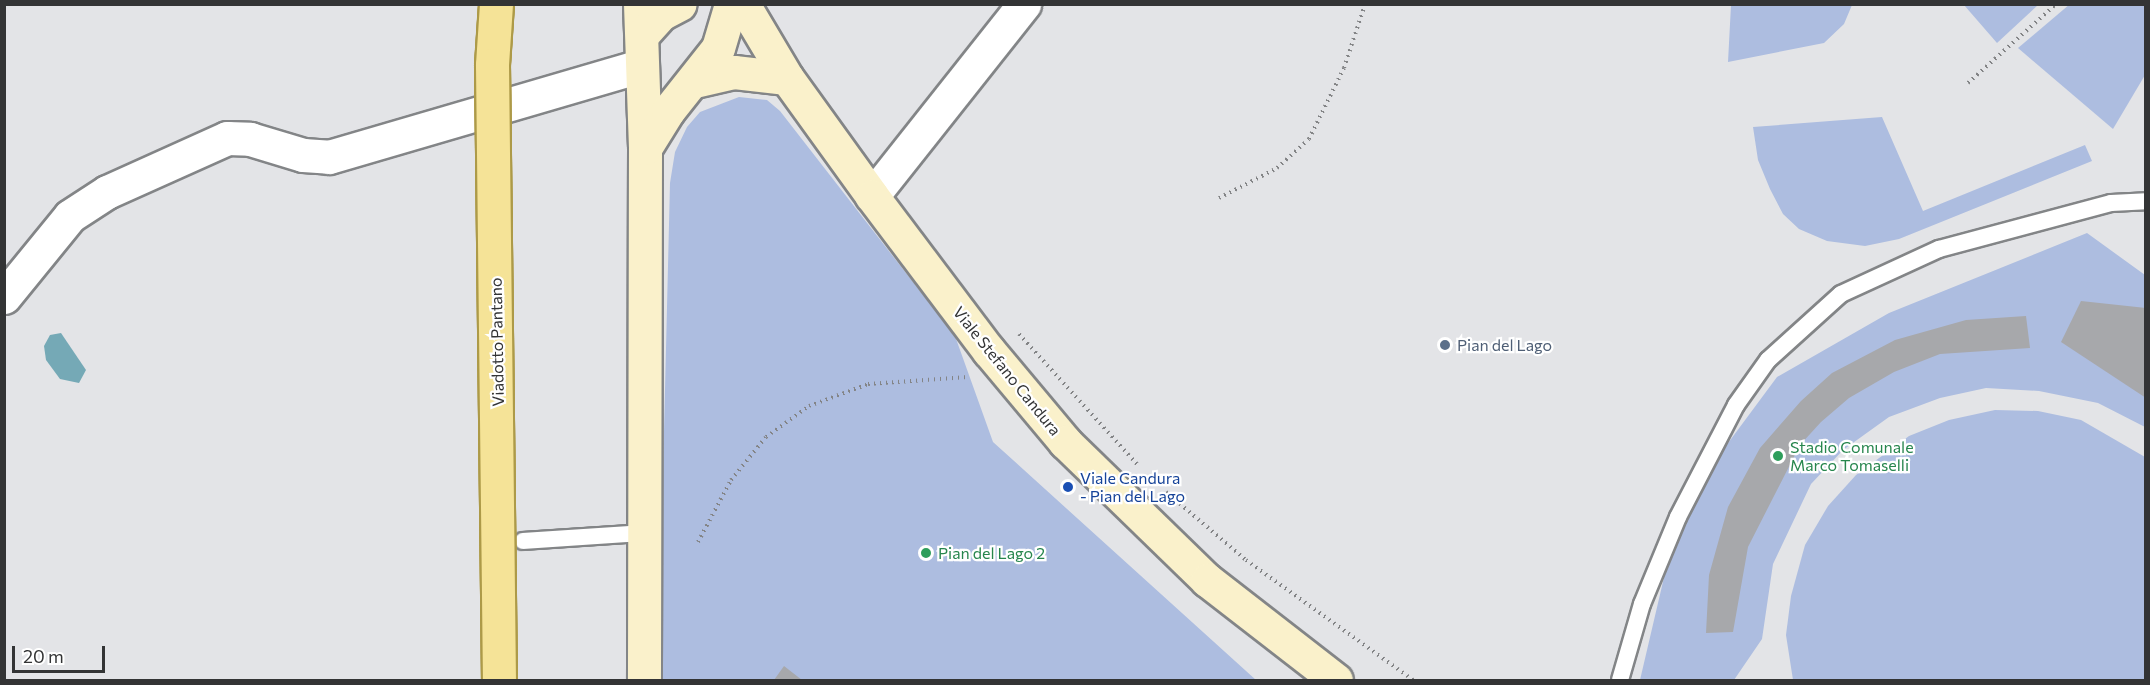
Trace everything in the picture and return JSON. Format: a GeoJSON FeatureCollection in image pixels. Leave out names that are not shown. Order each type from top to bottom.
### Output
{"type":"FeatureCollection","features":[{"type":"Feature","properties":{"kind":"main road","name":"Viadotto Pantano"},"geometry":{"type":"LineString","coordinates":[[496,4],[492,65],[499,681]]}},
{"type":"Feature","properties":{"kind":"main road"},"geometry":{"type":"LineString","coordinates":[[644,681],[645,148],[641,35],[661,14],[680,4]]}},
{"type":"Feature","properties":{"kind":"main road"},"geometry":{"type":"LineString","coordinates":[[645,148],[668,111],[695,81],[718,48],[731,4]]}},
{"type":"Feature","properties":{"kind":"main road","name":"Viale Stefano Candura"},"geometry":{"type":"LineString","coordinates":[[743,4],[787,78],[872,196],[1008,375],[1065,442],[1207,580],[1336,681]]}},
{"type":"Feature","properties":{"kind":"main road"},"geometry":{"type":"LineString","coordinates":[[695,81],[734,72],[787,78]]}},
{"type":"Feature","properties":{"kind":"street"},"geometry":{"type":"LineString","coordinates":[[872,196],[1024,4]]}},
{"type":"Feature","properties":{"kind":"street"},"geometry":{"type":"LineString","coordinates":[[4,297],[70,216],[107,192],[227,138],[250,139],[303,155],[329,157],[641,35]]}},
{"type":"Feature","properties":{"kind":"lane"},"geometry":{"type":"LineString","coordinates":[[1620,681],[1641,604],[1678,517],[1736,405],[1768,360],[1841,294],[1940,249],[2111,203],[2145,201]]}},
{"type":"Feature","properties":{"kind":"lane"},"geometry":{"type":"LineString","coordinates":[[523,541],[645,533]]}},
{"type":"Feature","properties":{"kind":"path"},"geometry":{"type":"LineString","coordinates":[[1219,198],[1277,168],[1309,139],[1344,68],[1365,4]]}},
{"type":"Feature","properties":{"kind":"path"},"geometry":{"type":"LineString","coordinates":[[1968,83],[2056,4]]}},
{"type":"Feature","properties":{"kind":"path"},"geometry":{"type":"LineString","coordinates":[[1012,328],[1028,341],[1143,470]]}},
{"type":"Feature","properties":{"kind":"path"},"geometry":{"type":"LineString","coordinates":[[698,542],[738,471],[766,437],[809,406],[868,384],[1008,375]]}},
{"type":"Feature","properties":{"kind":"path"},"geometry":{"type":"LineString","coordinates":[[1160,486],[1246,560],[1413,681]]}},
{"type":"Feature","properties":{"kind":"shaded area"},"geometry":{"type":"Polygon","coordinates":[[[1731,4],[1852,5],[1844,24],[1824,43],[1728,62],[1731,4]]]}},
{"type":"Feature","properties":{"kind":"shaded area"},"geometry":{"type":"Polygon","coordinates":[[[2070,4],[2145,5],[2145,75],[2113,129],[2018,48],[2070,4]]]}},
{"type":"Feature","properties":{"kind":"shaded area"},"geometry":{"type":"Polygon","coordinates":[[[1964,5],[2038,5],[1997,43],[1964,5]]]}},
{"type":"Feature","properties":{"kind":"shaded area"},"geometry":{"type":"Polygon","coordinates":[[[739,97],[767,100],[780,111],[955,336],[993,442],[1256,680],[658,680],[670,183],[675,152],[687,127],[700,112],[739,97]]]}},
{"type":"Feature","properties":{"kind":"shaded area"},"geometry":{"type":"Polygon","coordinates":[[[1882,117],[1923,211],[2085,145],[2092,161],[1899,239],[1865,246],[1827,241],[1799,229],[1783,214],[1770,189],[1758,160],[1753,127],[1882,117]]]}},
{"type":"Feature","properties":{"kind":"shaded area","name":"Stadio Comunale Marco Tomaselli"},"geometry":{"type":"Polygon","coordinates":[[[2087,233],[2145,275],[2145,427],[2098,403],[2039,391],[1986,388],[1940,398],[1889,417],[1843,450],[1811,484],[1773,564],[1762,639],[1734,680],[1640,680],[1669,556],[1714,462],[1777,377],[1889,313],[2087,233]]]}},
{"type":"Feature","properties":{"kind":"shaded area"},"geometry":{"type":"Polygon","coordinates":[[[61,333],[86,370],[79,383],[60,379],[46,360],[44,346],[50,335],[61,333]]]}},
{"type":"Feature","properties":{"kind":"shaded area"},"geometry":{"type":"Polygon","coordinates":[[[1995,410],[2038,411],[2081,420],[2145,457],[2145,680],[1793,680],[1786,635],[1791,596],[1805,545],[1828,506],[1856,475],[1909,436],[1949,420],[1995,410]]]}},
{"type":"Feature","properties":{"kind":"building"},"geometry":{"type":"Polygon","coordinates":[[[2081,301],[2146,308],[2146,398],[2061,342],[2081,301]]]}},
{"type":"Feature","properties":{"kind":"building"},"geometry":{"type":"Polygon","coordinates":[[[2026,316],[2030,348],[1940,354],[1894,372],[1849,398],[1821,422],[1800,445],[1748,547],[1733,632],[1706,633],[1709,575],[1728,507],[1760,448],[1801,401],[1832,373],[1895,340],[1966,320],[2026,316]]]}},
{"type":"Feature","properties":{"kind":"building"},"geometry":{"type":"Polygon","coordinates":[[[784,666],[802,680],[774,680],[784,666]]]}},
{"type":"Feature","properties":{"kind":"place","name":"Pian del Lago"},"geometry":{"type":"Point","coordinates":[1445,345]}},
{"type":"Feature","properties":{"kind":"place","name":"Stadio Comunale Marco Tomaselli"},"geometry":{"type":"Point","coordinates":[1778,456]}},
{"type":"Feature","properties":{"kind":"place","name":"Viale Candura - Pian del Lago"},"geometry":{"type":"Point","coordinates":[1068,487]}},
{"type":"Feature","properties":{"kind":"place","name":"Pian del Lago 2"},"geometry":{"type":"Point","coordinates":[926,553]}}]}
